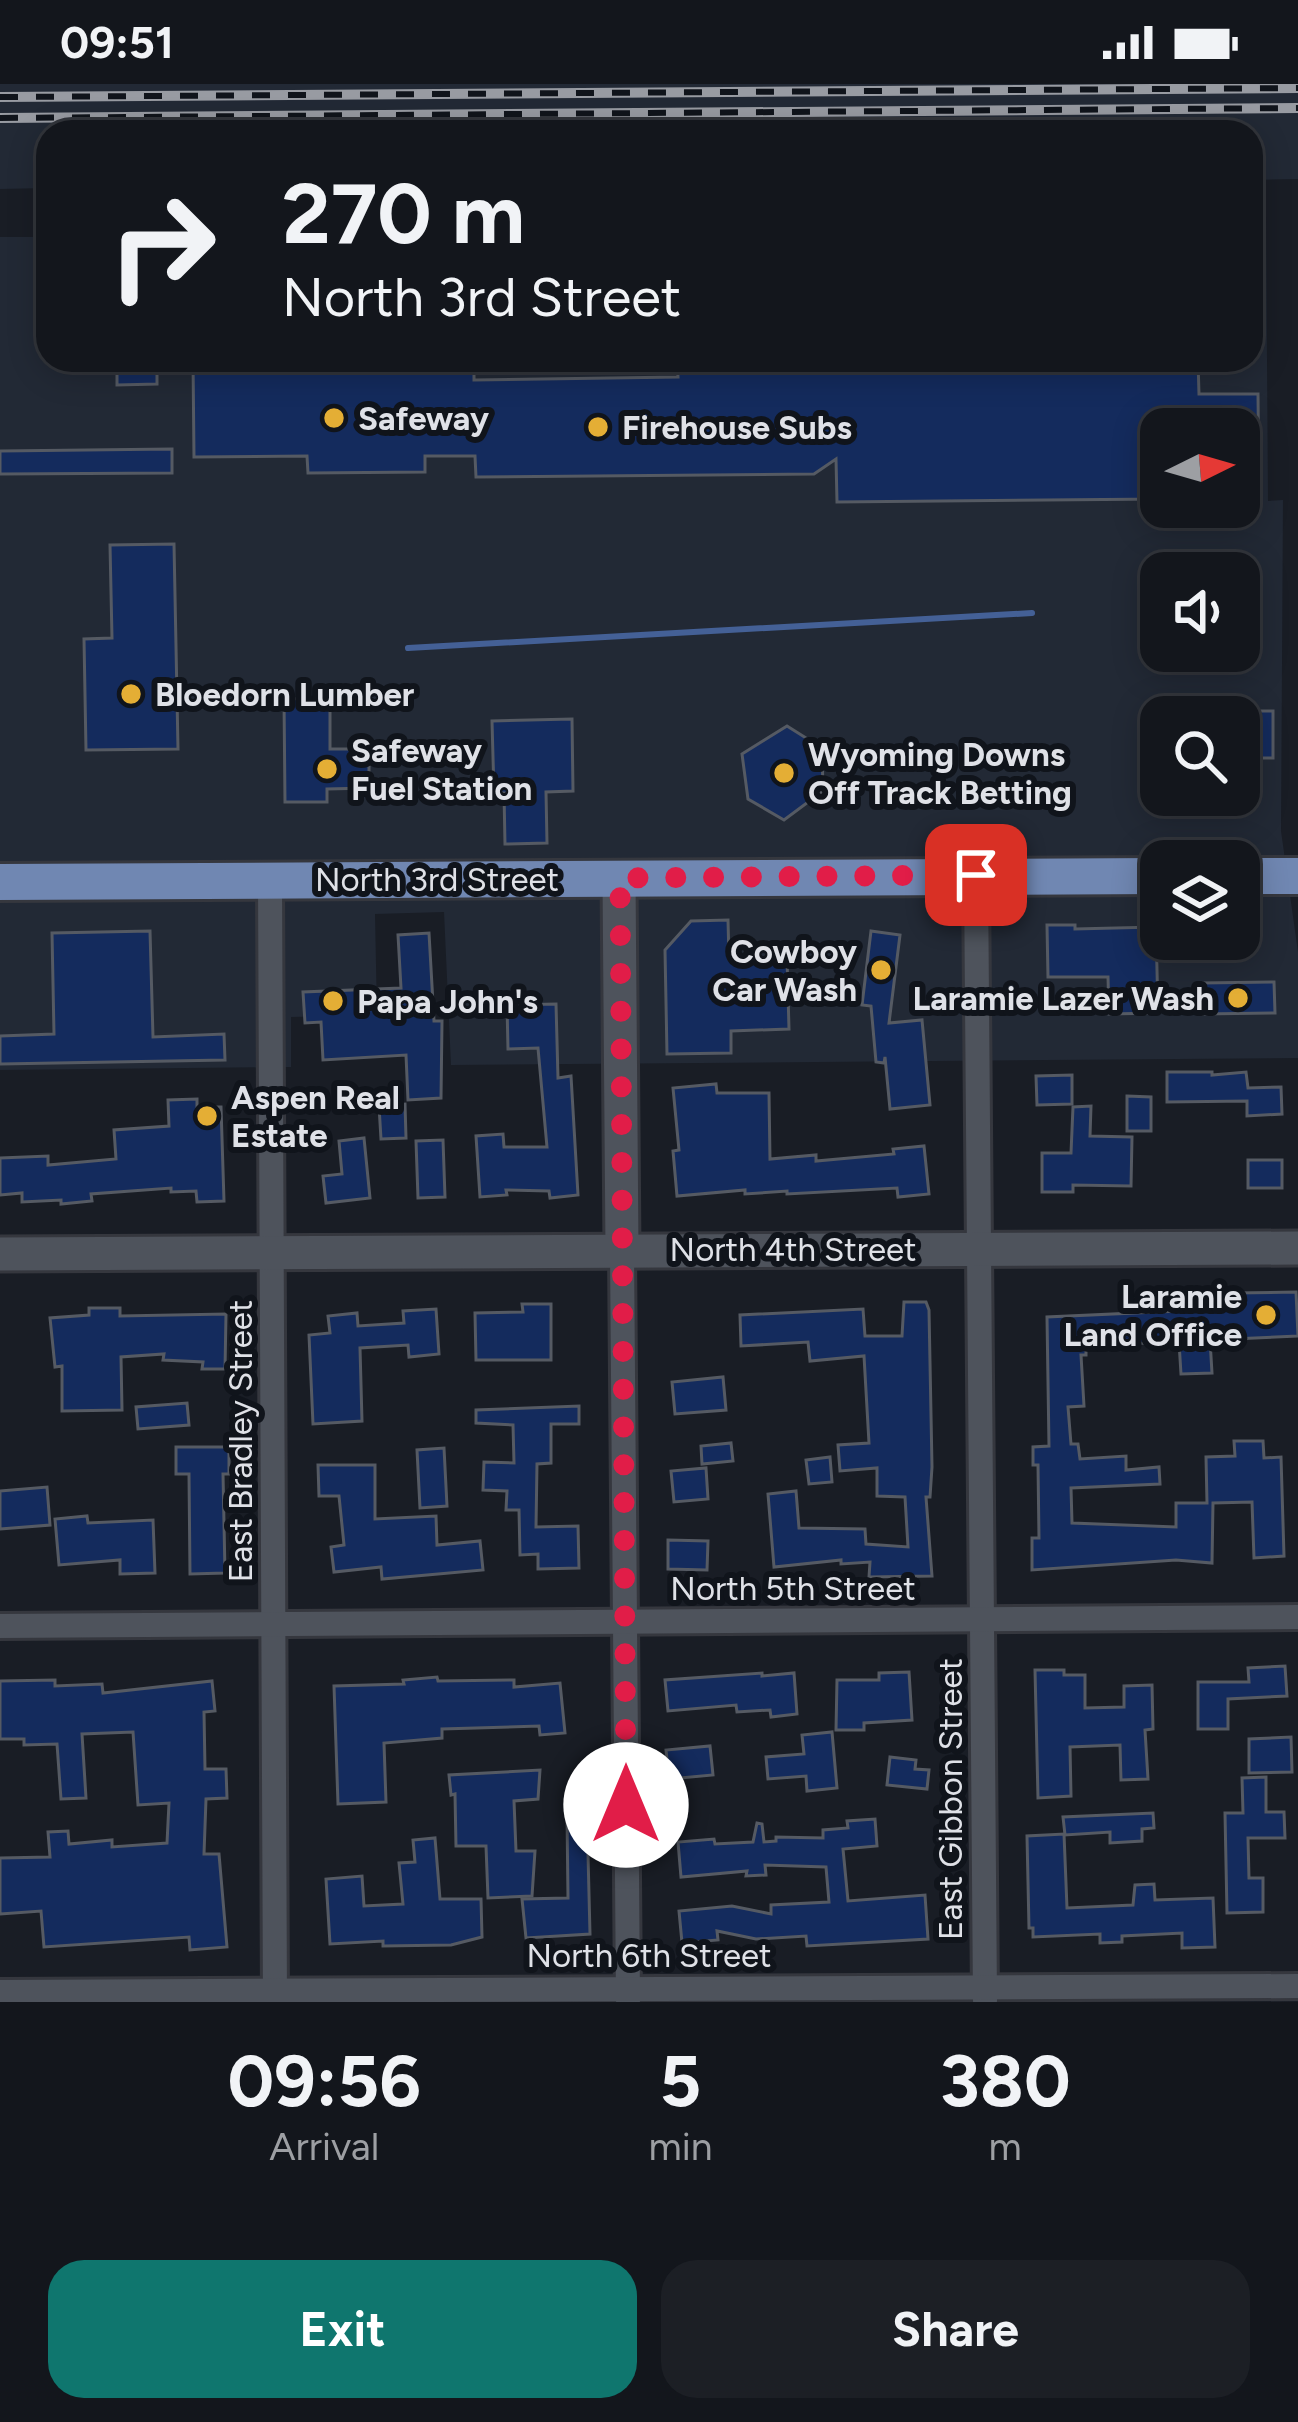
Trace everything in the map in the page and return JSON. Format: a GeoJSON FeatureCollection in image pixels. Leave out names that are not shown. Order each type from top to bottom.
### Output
{"type":"FeatureCollection","features":[{"type":"Feature","properties":{"kind":"main road","name":"North 3rd Street"},"geometry":{"type":"LineString","coordinates":[[0,881],[1140,876]]}},
{"type":"Feature","properties":{"kind":"main road"},"geometry":{"type":"LineString","coordinates":[[1260,876],[1298,876]]}},
{"type":"Feature","properties":{"kind":"street","name":"East Gibbon Street"},"geometry":{"type":"LineString","coordinates":[[976,875],[985,1994]]}},
{"type":"Feature","properties":{"kind":"street"},"geometry":{"type":"LineString","coordinates":[[620,878],[628,1995]]}},
{"type":"Feature","properties":{"kind":"street","name":"East Bradley Street"},"geometry":{"type":"LineString","coordinates":[[269,880],[275,1996]]}},
{"type":"Feature","properties":{"kind":"street","name":"North 4th Street"},"geometry":{"type":"LineString","coordinates":[[0,1254],[1298,1248]]}},
{"type":"Feature","properties":{"kind":"street","name":"North 5th Street"},"geometry":{"type":"LineString","coordinates":[[0,1626],[1298,1618]]}},
{"type":"Feature","properties":{"kind":"street","name":"North 6th Street"},"geometry":{"type":"LineString","coordinates":[[0,1992],[985,1994],[1298,1986]]}},
{"type":"Feature","properties":{"kind":"shaded area"},"geometry":{"type":"Polygon","coordinates":[[[0,84],[1298,84],[1298,179],[1263,180],[1263,120],[36,120],[36,188],[0,189],[0,84]]]}},
{"type":"Feature","properties":{"kind":"shaded area"},"geometry":{"type":"Polygon","coordinates":[[[1266,216],[1268,501],[1283,500],[1281,831],[1298,952],[1298,1058],[451,1065],[444,912],[375,914],[377,1015],[291,1017],[291,1067],[0,1070],[0,237],[36,237],[36,372],[1263,372],[1266,216]]]}},
{"type":"Feature","properties":{"kind":"building"},"geometry":{"type":"Polygon","coordinates":[[[117,372],[157,372],[157,384],[117,385],[117,372]]]}},
{"type":"Feature","properties":{"kind":"building"},"geometry":{"type":"Polygon","coordinates":[[[193,372],[474,372],[474,380],[678,377],[678,372],[1198,372],[1199,394],[1258,394],[1258,408],[1140,408],[1140,499],[837,502],[836,459],[814,474],[476,477],[475,456],[425,456],[425,472],[308,473],[307,456],[194,457],[193,372]]]}},
{"type":"Feature","properties":{"kind":"building"},"geometry":{"type":"Polygon","coordinates":[[[172,449],[172,473],[0,474],[0,451],[172,449]]]}},
{"type":"Feature","properties":{"kind":"building","name":"Bloedorn Lumber"},"geometry":{"type":"Polygon","coordinates":[[[174,544],[178,749],[86,750],[84,639],[112,638],[110,545],[174,544]]]}},
{"type":"Feature","properties":{"kind":"building","name":"Safeway Fuel Station"},"geometry":{"type":"Polygon","coordinates":[[[330,698],[330,749],[369,749],[369,788],[327,789],[327,802],[285,802],[284,699],[330,698]]]}},
{"type":"Feature","properties":{"kind":"building"},"geometry":{"type":"Polygon","coordinates":[[[1260,711],[1273,711],[1273,758],[1260,758],[1260,711]]]}},
{"type":"Feature","properties":{"kind":"building"},"geometry":{"type":"Polygon","coordinates":[[[572,719],[573,791],[546,792],[547,843],[505,844],[504,793],[494,793],[492,721],[572,719]]]}},
{"type":"Feature","properties":{"kind":"building","name":"Wyoming Downs Off Track Betting"},"geometry":{"type":"Polygon","coordinates":[[[787,726],[822,748],[823,791],[784,820],[748,799],[742,754],[787,726]]]}},
{"type":"Feature","properties":{"kind":"building"},"geometry":{"type":"Polygon","coordinates":[[[728,920],[729,959],[787,958],[789,1029],[731,1031],[731,1053],[667,1054],[665,950],[691,921],[728,920]]]}},
{"type":"Feature","properties":{"kind":"building"},"geometry":{"type":"Polygon","coordinates":[[[1047,925],[1140,927],[1140,960],[1157,960],[1158,1013],[1109,1014],[1108,977],[1048,977],[1047,925]]]}},
{"type":"Feature","properties":{"kind":"building"},"geometry":{"type":"Polygon","coordinates":[[[150,931],[153,1037],[224,1034],[225,1060],[0,1064],[0,1036],[54,1034],[52,933],[150,931]]]}},
{"type":"Feature","properties":{"kind":"building"},"geometry":{"type":"Polygon","coordinates":[[[871,931],[900,935],[889,1023],[922,1020],[930,1105],[890,1109],[885,1057],[884,1063],[876,1062],[871,1006],[862,1005],[871,931]]]}},
{"type":"Feature","properties":{"kind":"building"},"geometry":{"type":"Polygon","coordinates":[[[429,933],[434,1021],[442,1021],[441,1098],[408,1100],[406,1055],[323,1060],[321,1022],[305,1023],[303,992],[401,988],[398,935],[429,933]]]}},
{"type":"Feature","properties":{"kind":"building","name":"Laramie Lazer Wash"},"geometry":{"type":"Polygon","coordinates":[[[1274,982],[1275,1013],[1202,1014],[1202,983],[1274,982]]]}},
{"type":"Feature","properties":{"kind":"building"},"geometry":{"type":"Polygon","coordinates":[[[556,1004],[558,1078],[571,1076],[578,1195],[550,1198],[549,1191],[506,1190],[507,1195],[480,1197],[476,1136],[503,1134],[504,1147],[547,1147],[538,1048],[508,1049],[507,1005],[556,1004]]]}},
{"type":"Feature","properties":{"kind":"building"},"geometry":{"type":"Polygon","coordinates":[[[1167,1072],[1246,1072],[1248,1088],[1281,1087],[1282,1114],[1247,1116],[1247,1101],[1167,1102],[1167,1072]]]}},
{"type":"Feature","properties":{"kind":"building"},"geometry":{"type":"Polygon","coordinates":[[[1072,1075],[1072,1104],[1037,1105],[1036,1076],[1072,1075]]]}},
{"type":"Feature","properties":{"kind":"building"},"geometry":{"type":"Polygon","coordinates":[[[716,1084],[717,1093],[769,1093],[770,1159],[816,1155],[816,1161],[894,1154],[893,1149],[924,1146],[929,1194],[898,1197],[897,1188],[677,1196],[673,1151],[679,1150],[673,1088],[716,1084]]]}},
{"type":"Feature","properties":{"kind":"building"},"geometry":{"type":"Polygon","coordinates":[[[1127,1096],[1151,1097],[1151,1131],[1127,1131],[1127,1096]]]}},
{"type":"Feature","properties":{"kind":"building"},"geometry":{"type":"Polygon","coordinates":[[[197,1099],[197,1107],[221,1107],[224,1201],[197,1202],[196,1191],[171,1192],[171,1188],[91,1194],[92,1201],[61,1204],[61,1200],[22,1202],[22,1193],[0,1195],[0,1158],[48,1156],[48,1165],[116,1159],[114,1130],[169,1126],[168,1100],[197,1099]]]}},
{"type":"Feature","properties":{"kind":"building"},"geometry":{"type":"Polygon","coordinates":[[[405,1104],[406,1138],[381,1139],[379,1106],[405,1104]]]}},
{"type":"Feature","properties":{"kind":"building"},"geometry":{"type":"Polygon","coordinates":[[[1091,1106],[1090,1136],[1132,1137],[1131,1186],[1073,1185],[1073,1192],[1042,1192],[1042,1153],[1071,1153],[1073,1107],[1091,1106]]]}},
{"type":"Feature","properties":{"kind":"building"},"geometry":{"type":"Polygon","coordinates":[[[364,1138],[370,1198],[326,1203],[323,1176],[342,1174],[339,1141],[364,1138]]]}},
{"type":"Feature","properties":{"kind":"building"},"geometry":{"type":"Polygon","coordinates":[[[443,1140],[445,1197],[418,1198],[416,1141],[443,1140]]]}},
{"type":"Feature","properties":{"kind":"building"},"geometry":{"type":"Polygon","coordinates":[[[1248,1160],[1282,1160],[1282,1188],[1248,1188],[1248,1160]]]}},
{"type":"Feature","properties":{"kind":"building"},"geometry":{"type":"Polygon","coordinates":[[[1296,1292],[1298,1336],[1210,1340],[1212,1373],[1181,1374],[1179,1342],[1086,1345],[1086,1355],[1081,1355],[1084,1406],[1068,1407],[1071,1444],[1078,1444],[1080,1459],[1126,1456],[1126,1470],[1159,1467],[1160,1484],[1071,1488],[1072,1523],[1176,1527],[1176,1503],[1207,1503],[1206,1457],[1235,1456],[1234,1441],[1263,1441],[1264,1458],[1281,1457],[1284,1556],[1254,1558],[1252,1502],[1213,1503],[1212,1563],[1176,1560],[1032,1570],[1032,1538],[1039,1538],[1038,1465],[1033,1465],[1033,1447],[1049,1446],[1047,1317],[1178,1311],[1178,1307],[1235,1304],[1234,1293],[1296,1292]]]}},
{"type":"Feature","properties":{"kind":"building"},"geometry":{"type":"Polygon","coordinates":[[[904,1302],[926,1302],[929,1310],[932,1467],[930,1497],[926,1497],[932,1576],[869,1577],[870,1562],[841,1564],[841,1560],[774,1567],[768,1494],[796,1491],[799,1528],[865,1529],[866,1544],[908,1547],[905,1497],[877,1496],[877,1468],[840,1471],[838,1445],[869,1443],[864,1356],[810,1361],[808,1342],[741,1346],[740,1315],[863,1309],[865,1336],[902,1336],[904,1302]]]}},
{"type":"Feature","properties":{"kind":"building"},"geometry":{"type":"Polygon","coordinates":[[[522,1304],[551,1304],[551,1360],[476,1360],[475,1313],[523,1312],[522,1304]]]}},
{"type":"Feature","properties":{"kind":"building"},"geometry":{"type":"Polygon","coordinates":[[[89,1308],[120,1308],[120,1316],[226,1314],[225,1369],[202,1369],[203,1362],[163,1360],[164,1354],[121,1357],[122,1410],[62,1411],[62,1366],[55,1367],[50,1318],[89,1315],[89,1308]]]}},
{"type":"Feature","properties":{"kind":"building"},"geometry":{"type":"Polygon","coordinates":[[[436,1309],[439,1354],[409,1357],[408,1345],[360,1348],[362,1421],[313,1424],[309,1335],[330,1333],[328,1316],[357,1313],[358,1326],[404,1323],[403,1311],[436,1309]]]}},
{"type":"Feature","properties":{"kind":"building"},"geometry":{"type":"Polygon","coordinates":[[[723,1377],[726,1410],[675,1414],[672,1382],[723,1377]]]}},
{"type":"Feature","properties":{"kind":"building"},"geometry":{"type":"Polygon","coordinates":[[[187,1403],[189,1425],[138,1429],[136,1407],[187,1403]]]}},
{"type":"Feature","properties":{"kind":"building"},"geometry":{"type":"Polygon","coordinates":[[[579,1406],[579,1424],[551,1424],[551,1463],[537,1464],[536,1527],[578,1526],[579,1568],[538,1569],[538,1554],[520,1555],[519,1510],[506,1510],[507,1491],[483,1490],[484,1462],[514,1463],[513,1425],[476,1423],[476,1410],[579,1406]]]}},
{"type":"Feature","properties":{"kind":"building"},"geometry":{"type":"Polygon","coordinates":[[[731,1443],[733,1461],[702,1464],[701,1446],[731,1443]]]}},
{"type":"Feature","properties":{"kind":"building"},"geometry":{"type":"Polygon","coordinates":[[[176,1447],[229,1447],[229,1474],[223,1474],[225,1573],[190,1574],[189,1474],[176,1474],[176,1447]]]}},
{"type":"Feature","properties":{"kind":"building"},"geometry":{"type":"Polygon","coordinates":[[[444,1448],[447,1506],[420,1508],[417,1450],[444,1448]]]}},
{"type":"Feature","properties":{"kind":"building"},"geometry":{"type":"Polygon","coordinates":[[[830,1457],[832,1482],[809,1484],[806,1460],[830,1457]]]}},
{"type":"Feature","properties":{"kind":"building"},"geometry":{"type":"Polygon","coordinates":[[[318,1465],[375,1465],[375,1519],[436,1516],[437,1545],[480,1541],[483,1570],[382,1579],[381,1567],[334,1572],[331,1547],[344,1545],[339,1496],[319,1496],[318,1465]]]}},
{"type":"Feature","properties":{"kind":"building"},"geometry":{"type":"Polygon","coordinates":[[[706,1468],[708,1499],[674,1502],[671,1471],[706,1468]]]}},
{"type":"Feature","properties":{"kind":"building"},"geometry":{"type":"Polygon","coordinates":[[[47,1487],[50,1525],[0,1529],[0,1491],[47,1487]]]}},
{"type":"Feature","properties":{"kind":"building"},"geometry":{"type":"Polygon","coordinates":[[[87,1516],[88,1523],[153,1520],[155,1573],[120,1574],[120,1560],[59,1565],[55,1519],[87,1516]]]}},
{"type":"Feature","properties":{"kind":"building"},"geometry":{"type":"Polygon","coordinates":[[[668,1540],[708,1541],[707,1570],[668,1569],[668,1540]]]}},
{"type":"Feature","properties":{"kind":"building"},"geometry":{"type":"Polygon","coordinates":[[[1285,1666],[1287,1696],[1228,1699],[1228,1729],[1198,1729],[1198,1682],[1249,1682],[1248,1668],[1285,1666]]]}},
{"type":"Feature","properties":{"kind":"building"},"geometry":{"type":"Polygon","coordinates":[[[1035,1670],[1085,1675],[1085,1708],[1124,1707],[1124,1686],[1152,1685],[1153,1729],[1145,1730],[1148,1779],[1121,1780],[1120,1745],[1070,1747],[1071,1796],[1038,1798],[1035,1670]]]}},
{"type":"Feature","properties":{"kind":"building"},"geometry":{"type":"Polygon","coordinates":[[[909,1672],[912,1720],[864,1723],[864,1730],[836,1730],[837,1680],[879,1680],[879,1673],[909,1672]]]}},
{"type":"Feature","properties":{"kind":"building"},"geometry":{"type":"Polygon","coordinates":[[[794,1673],[797,1714],[771,1717],[770,1710],[737,1712],[736,1705],[668,1711],[665,1680],[794,1673]]]}},
{"type":"Feature","properties":{"kind":"building"},"geometry":{"type":"Polygon","coordinates":[[[437,1677],[438,1681],[514,1680],[514,1687],[560,1683],[565,1733],[540,1735],[539,1726],[442,1729],[442,1738],[384,1743],[386,1802],[338,1804],[334,1686],[404,1684],[403,1680],[437,1677]]]}},
{"type":"Feature","properties":{"kind":"building"},"geometry":{"type":"Polygon","coordinates":[[[55,1680],[55,1686],[102,1684],[103,1693],[212,1681],[215,1711],[204,1712],[205,1769],[226,1769],[227,1798],[206,1799],[204,1854],[219,1854],[227,1947],[190,1950],[189,1937],[44,1947],[41,1911],[0,1914],[0,1858],[50,1857],[48,1832],[68,1831],[69,1844],[167,1843],[169,1803],[138,1805],[133,1732],[82,1734],[86,1798],[61,1799],[57,1744],[24,1745],[24,1739],[0,1739],[0,1681],[55,1680]]]}},
{"type":"Feature","properties":{"kind":"building"},"geometry":{"type":"Polygon","coordinates":[[[832,1732],[837,1788],[807,1791],[806,1776],[768,1779],[766,1757],[804,1754],[802,1735],[832,1732]]]}},
{"type":"Feature","properties":{"kind":"building"},"geometry":{"type":"Polygon","coordinates":[[[1291,1737],[1292,1772],[1249,1773],[1249,1739],[1291,1737]]]}},
{"type":"Feature","properties":{"kind":"building"},"geometry":{"type":"Polygon","coordinates":[[[710,1746],[713,1775],[669,1779],[666,1750],[710,1746]]]}},
{"type":"Feature","properties":{"kind":"building"},"geometry":{"type":"Polygon","coordinates":[[[890,1757],[916,1760],[915,1769],[929,1770],[927,1789],[887,1785],[890,1757]]]}},
{"type":"Feature","properties":{"kind":"building"},"geometry":{"type":"Polygon","coordinates":[[[540,1770],[538,1799],[514,1801],[516,1851],[535,1851],[532,1896],[488,1898],[486,1846],[456,1846],[455,1794],[451,1795],[449,1775],[540,1770]]]}},
{"type":"Feature","properties":{"kind":"building"},"geometry":{"type":"Polygon","coordinates":[[[1266,1777],[1266,1812],[1284,1812],[1285,1838],[1248,1838],[1249,1878],[1263,1878],[1263,1912],[1227,1913],[1225,1813],[1243,1813],[1242,1778],[1266,1777]]]}},
{"type":"Feature","properties":{"kind":"building"},"geometry":{"type":"Polygon","coordinates":[[[1153,1813],[1154,1828],[1142,1829],[1142,1841],[1110,1843],[1110,1832],[1065,1835],[1063,1817],[1153,1813]]]}},
{"type":"Feature","properties":{"kind":"building"},"geometry":{"type":"Polygon","coordinates":[[[587,1814],[590,1934],[526,1938],[522,1899],[568,1898],[567,1815],[587,1814]]]}},
{"type":"Feature","properties":{"kind":"building"},"geometry":{"type":"Polygon","coordinates":[[[875,1819],[877,1846],[843,1849],[848,1901],[925,1895],[928,1939],[807,1946],[806,1936],[756,1939],[717,1931],[718,1940],[682,1943],[679,1911],[732,1906],[771,1914],[771,1905],[829,1902],[826,1867],[765,1865],[766,1875],[746,1876],[747,1871],[681,1877],[678,1842],[753,1842],[757,1823],[762,1824],[764,1842],[776,1841],[776,1837],[823,1838],[823,1830],[848,1828],[847,1821],[875,1819]]]}},
{"type":"Feature","properties":{"kind":"building"},"geometry":{"type":"Polygon","coordinates":[[[1064,1834],[1067,1908],[1133,1905],[1135,1885],[1154,1884],[1155,1900],[1213,1898],[1215,1947],[1182,1948],[1182,1933],[1122,1936],[1122,1942],[1100,1943],[1100,1934],[1033,1937],[1027,1836],[1064,1834]]]}},
{"type":"Feature","properties":{"kind":"building"},"geometry":{"type":"Polygon","coordinates":[[[435,1838],[440,1899],[481,1899],[482,1937],[451,1945],[330,1944],[326,1879],[362,1876],[364,1906],[403,1904],[399,1863],[415,1862],[413,1840],[435,1838]]]}},
{"type":"Feature","properties":{"kind":"waterway"},"geometry":{"type":"LineString","coordinates":[[408,648],[1032,613]]}},
{"type":"Feature","properties":{"kind":"railway"},"geometry":{"type":"LineString","coordinates":[[0,97],[1298,88]]}},
{"type":"Feature","properties":{"kind":"railway"},"geometry":{"type":"LineString","coordinates":[[0,118],[1298,108]]}},
{"type":"Feature","properties":{"kind":"place","name":"Safeway"},"geometry":{"type":"Point","coordinates":[334,418]}},
{"type":"Feature","properties":{"kind":"place","name":"Firehouse Subs"},"geometry":{"type":"Point","coordinates":[598,427]}},
{"type":"Feature","properties":{"kind":"place","name":"Bloedorn Lumber"},"geometry":{"type":"Point","coordinates":[131,694]}},
{"type":"Feature","properties":{"kind":"place","name":"Safeway Fuel Station"},"geometry":{"type":"Point","coordinates":[327,769]}},
{"type":"Feature","properties":{"kind":"place","name":"Wyoming Downs Off Track Betting"},"geometry":{"type":"Point","coordinates":[784,773]}},
{"type":"Feature","properties":{"kind":"place","name":"Cowboy Car Wash"},"geometry":{"type":"Point","coordinates":[881,970]}},
{"type":"Feature","properties":{"kind":"place","name":"Laramie Lazer Wash"},"geometry":{"type":"Point","coordinates":[1238,998]}},
{"type":"Feature","properties":{"kind":"place","name":"Papa John's"},"geometry":{"type":"Point","coordinates":[333,1001]}},
{"type":"Feature","properties":{"kind":"place","name":"Aspen Real Estate"},"geometry":{"type":"Point","coordinates":[207,1116]}},
{"type":"Feature","properties":{"kind":"place","name":"Laramie Land Office"},"geometry":{"type":"Point","coordinates":[1266,1315]}},
{"type":"Feature","properties":{"kind":"route"},"geometry":{"type":"LineString","coordinates":[[626,1805],[620,878],[976,875]]}}]}
